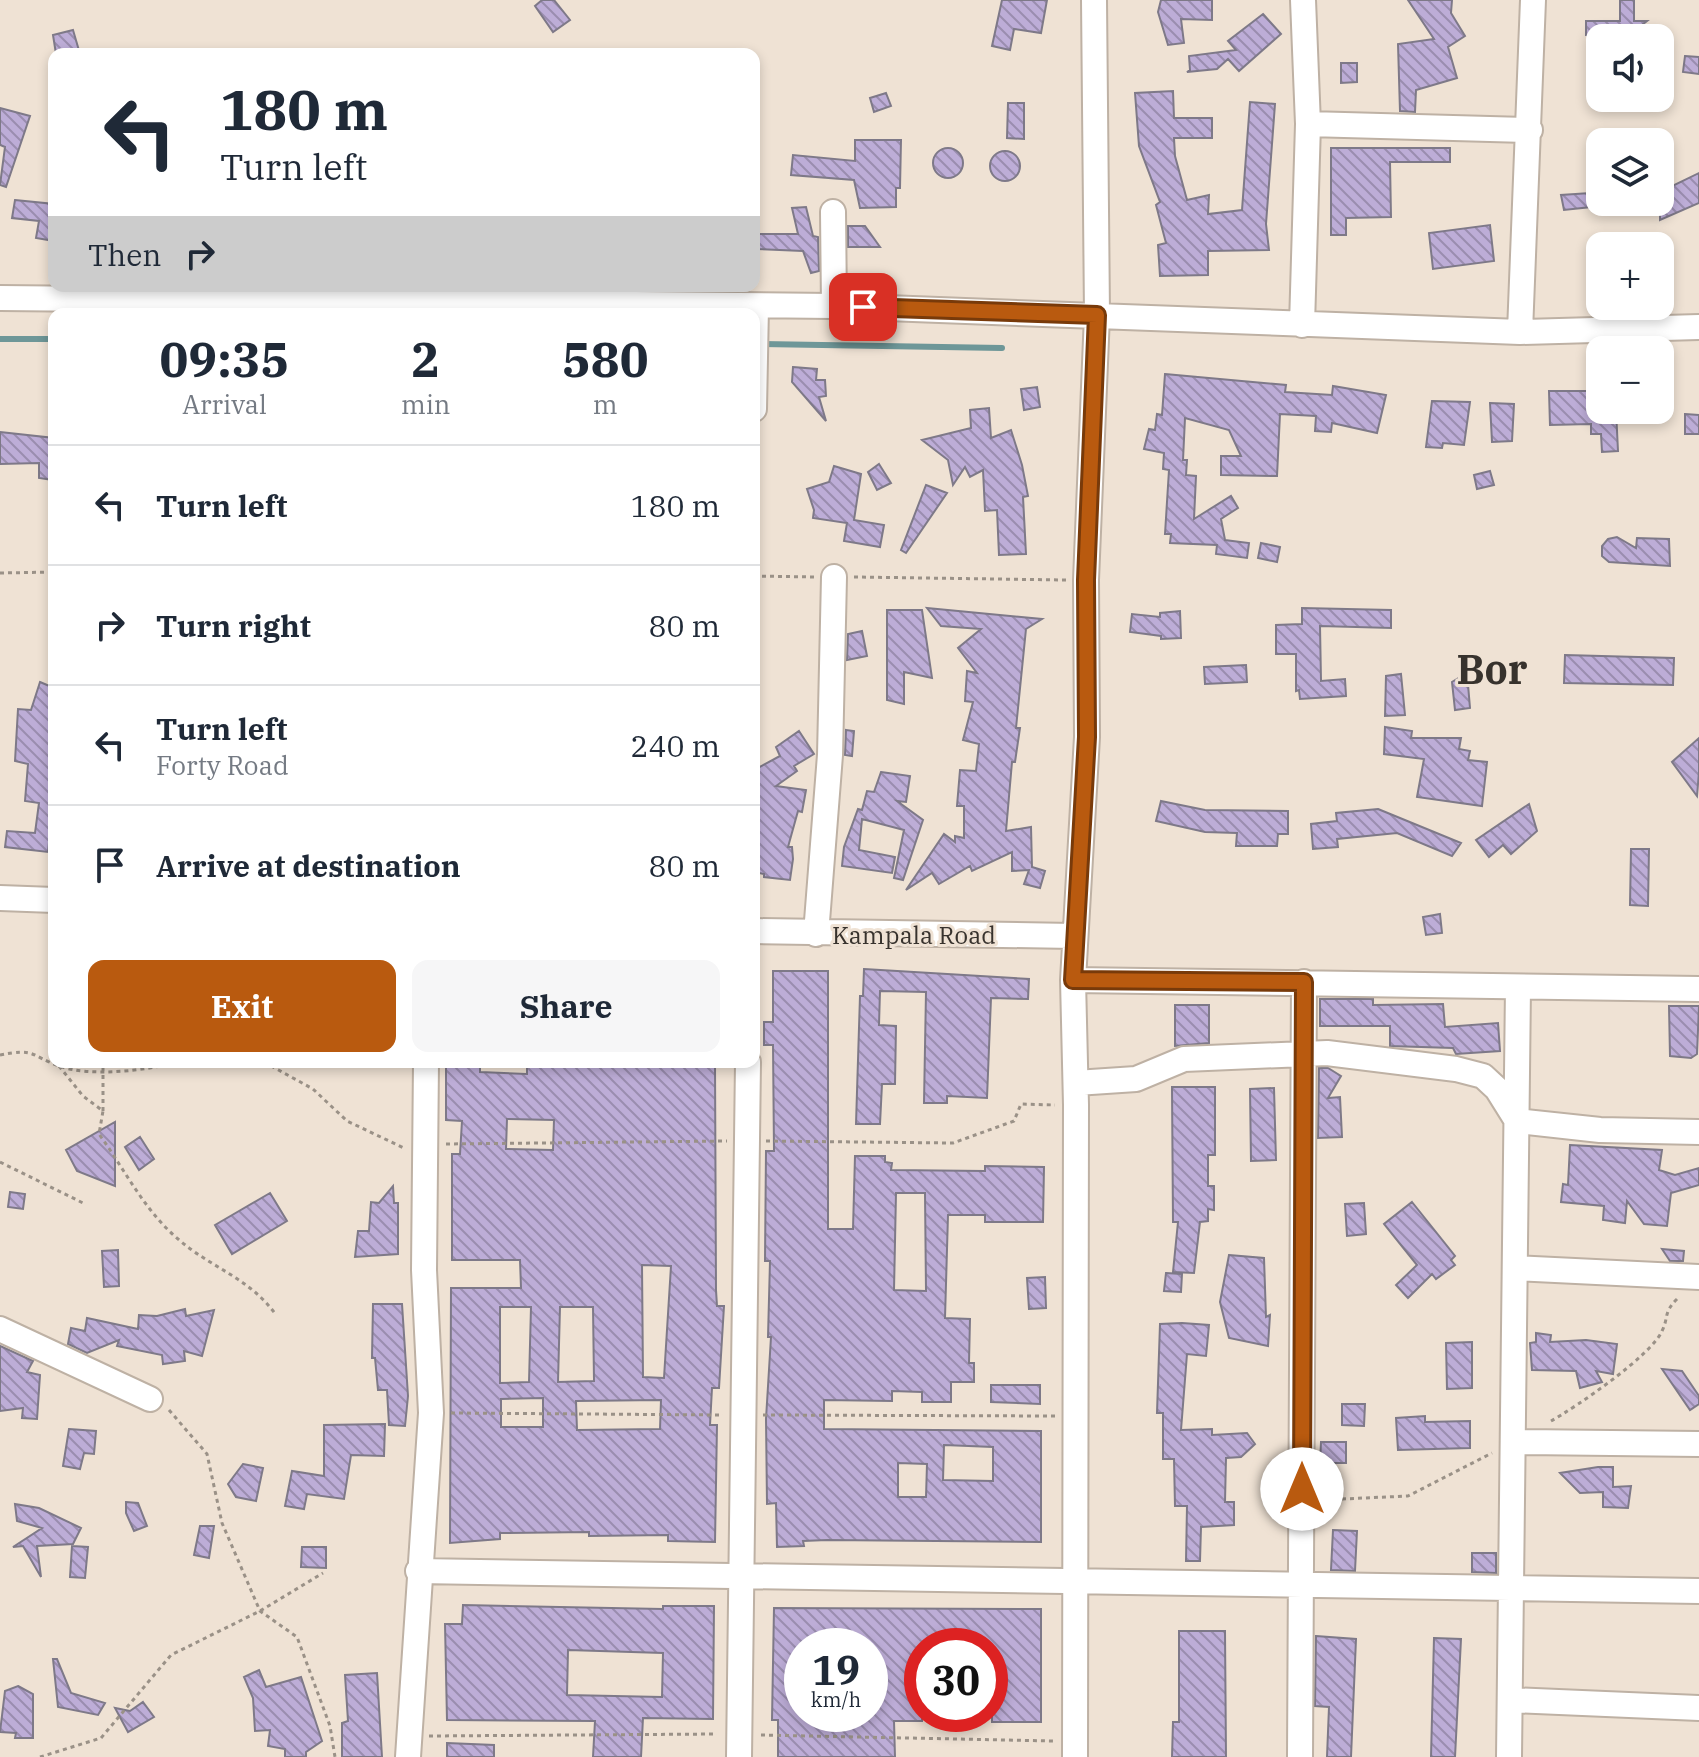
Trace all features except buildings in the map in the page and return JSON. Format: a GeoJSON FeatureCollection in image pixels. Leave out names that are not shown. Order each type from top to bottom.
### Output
{"type":"FeatureCollection","features":[{"type":"Feature","properties":{"kind":"street"},"geometry":{"type":"LineString","coordinates":[[1075,1757],[1076,1094],[1073,980],[1087,737],[1086,580],[1097,315],[1094,0]]}},
{"type":"Feature","properties":{"kind":"street"},"geometry":{"type":"LineString","coordinates":[[1302,325],[1308,124],[1303,0]]}},
{"type":"Feature","properties":{"kind":"street"},"geometry":{"type":"LineString","coordinates":[[1520,332],[1533,0]]}},
{"type":"Feature","properties":{"kind":"street"},"geometry":{"type":"LineString","coordinates":[[1308,124],[1530,130]]}},
{"type":"Feature","properties":{"kind":"street"},"geometry":{"type":"LineString","coordinates":[[833,212],[834,306]]}},
{"type":"Feature","properties":{"kind":"street"},"geometry":{"type":"LineString","coordinates":[[0,298],[442,308],[834,306],[1520,332],[1699,327]]}},
{"type":"Feature","properties":{"kind":"street"},"geometry":{"type":"LineString","coordinates":[[816,934],[830,755],[834,577]]}},
{"type":"Feature","properties":{"kind":"street"},"geometry":{"type":"LineString","coordinates":[[0,898],[48,900]]}},
{"type":"Feature","properties":{"kind":"street","name":"Kampala Road"},"geometry":{"type":"LineString","coordinates":[[760,931],[1074,936]]}},
{"type":"Feature","properties":{"kind":"street"},"geometry":{"type":"LineString","coordinates":[[1073,980],[1699,989]]}},
{"type":"Feature","properties":{"kind":"street"},"geometry":{"type":"LineString","coordinates":[[1300,1757],[1304,982]]}},
{"type":"Feature","properties":{"kind":"street"},"geometry":{"type":"LineString","coordinates":[[1509,1757],[1518,987]]}},
{"type":"Feature","properties":{"kind":"street"},"geometry":{"type":"LineString","coordinates":[[1076,1094],[1136,1079],[1184,1059],[1303,1052],[1456,1069],[1483,1076],[1497,1089],[1517,1121]]}},
{"type":"Feature","properties":{"kind":"street"},"geometry":{"type":"LineString","coordinates":[[408,1757],[418,1571],[431,1413],[424,1270],[426,1068]]}},
{"type":"Feature","properties":{"kind":"street"},"geometry":{"type":"LineString","coordinates":[[739,1757],[748,1068]]}},
{"type":"Feature","properties":{"kind":"street"},"geometry":{"type":"LineString","coordinates":[[1517,1121],[1600,1130],[1699,1132]]}},
{"type":"Feature","properties":{"kind":"street"},"geometry":{"type":"LineString","coordinates":[[1515,1268],[1698,1277]]}},
{"type":"Feature","properties":{"kind":"street"},"geometry":{"type":"LineString","coordinates":[[0,1329],[150,1399]]}},
{"type":"Feature","properties":{"kind":"street"},"geometry":{"type":"LineString","coordinates":[[1513,1442],[1699,1444]]}},
{"type":"Feature","properties":{"kind":"street"},"geometry":{"type":"LineString","coordinates":[[418,1571],[1699,1591]]}},
{"type":"Feature","properties":{"kind":"street"},"geometry":{"type":"LineString","coordinates":[[1511,1700],[1699,1708]]}},
{"type":"Feature","properties":{"kind":"path"},"geometry":{"type":"LineString","coordinates":[[0,573],[48,572]]}},
{"type":"Feature","properties":{"kind":"path"},"geometry":{"type":"LineString","coordinates":[[760,576],[1086,580]]}},
{"type":"Feature","properties":{"kind":"path"},"geometry":{"type":"LineString","coordinates":[[0,1055],[24,1050],[48,1059]]}},
{"type":"Feature","properties":{"kind":"path"},"geometry":{"type":"LineString","coordinates":[[61,1068],[83,1096],[103,1111]]}},
{"type":"Feature","properties":{"kind":"path"},"geometry":{"type":"LineString","coordinates":[[76,1068],[102,1071],[156,1068]]}},
{"type":"Feature","properties":{"kind":"path"},"geometry":{"type":"LineString","coordinates":[[102,1068],[103,1111],[99,1134],[152,1214],[179,1241],[261,1293],[276,1315]]}},
{"type":"Feature","properties":{"kind":"path"},"geometry":{"type":"LineString","coordinates":[[275,1068],[313,1089],[347,1121],[389,1144],[424,1154],[447,1144],[747,1140],[953,1143],[1014,1121],[1021,1104],[1076,1094]]}},
{"type":"Feature","properties":{"kind":"path"},"geometry":{"type":"LineString","coordinates":[[0,1162],[83,1203]]}},
{"type":"Feature","properties":{"kind":"path"},"geometry":{"type":"LineString","coordinates":[[1551,1421],[1625,1369],[1662,1331],[1665,1311],[1698,1277]]}},
{"type":"Feature","properties":{"kind":"path"},"geometry":{"type":"LineString","coordinates":[[150,1399],[165,1406],[207,1454],[222,1523],[260,1611],[297,1637],[330,1726],[335,1757]]}},
{"type":"Feature","properties":{"kind":"path"},"geometry":{"type":"LineString","coordinates":[[1342,1499],[1408,1496],[1513,1442]]}},
{"type":"Feature","properties":{"kind":"path"},"geometry":{"type":"LineString","coordinates":[[40,1757],[101,1738],[171,1655],[260,1611],[323,1573]]}},
{"type":"Feature","properties":{"kind":"waterway"},"geometry":{"type":"LineString","coordinates":[[0,339],[48,339]]}},
{"type":"Feature","properties":{"kind":"waterway"},"geometry":{"type":"LineString","coordinates":[[762,344],[1002,348]]}},
{"type":"Feature","properties":{"kind":"district","name":"Bor"},"geometry":{"type":"Point","coordinates":[1492,669]}},
{"type":"Feature","properties":{"kind":"route"},"geometry":{"type":"LineString","coordinates":[[863,307],[1097,315],[1086,580],[1087,737],[1073,980],[1304,982],[1302,1489]]}}]}
